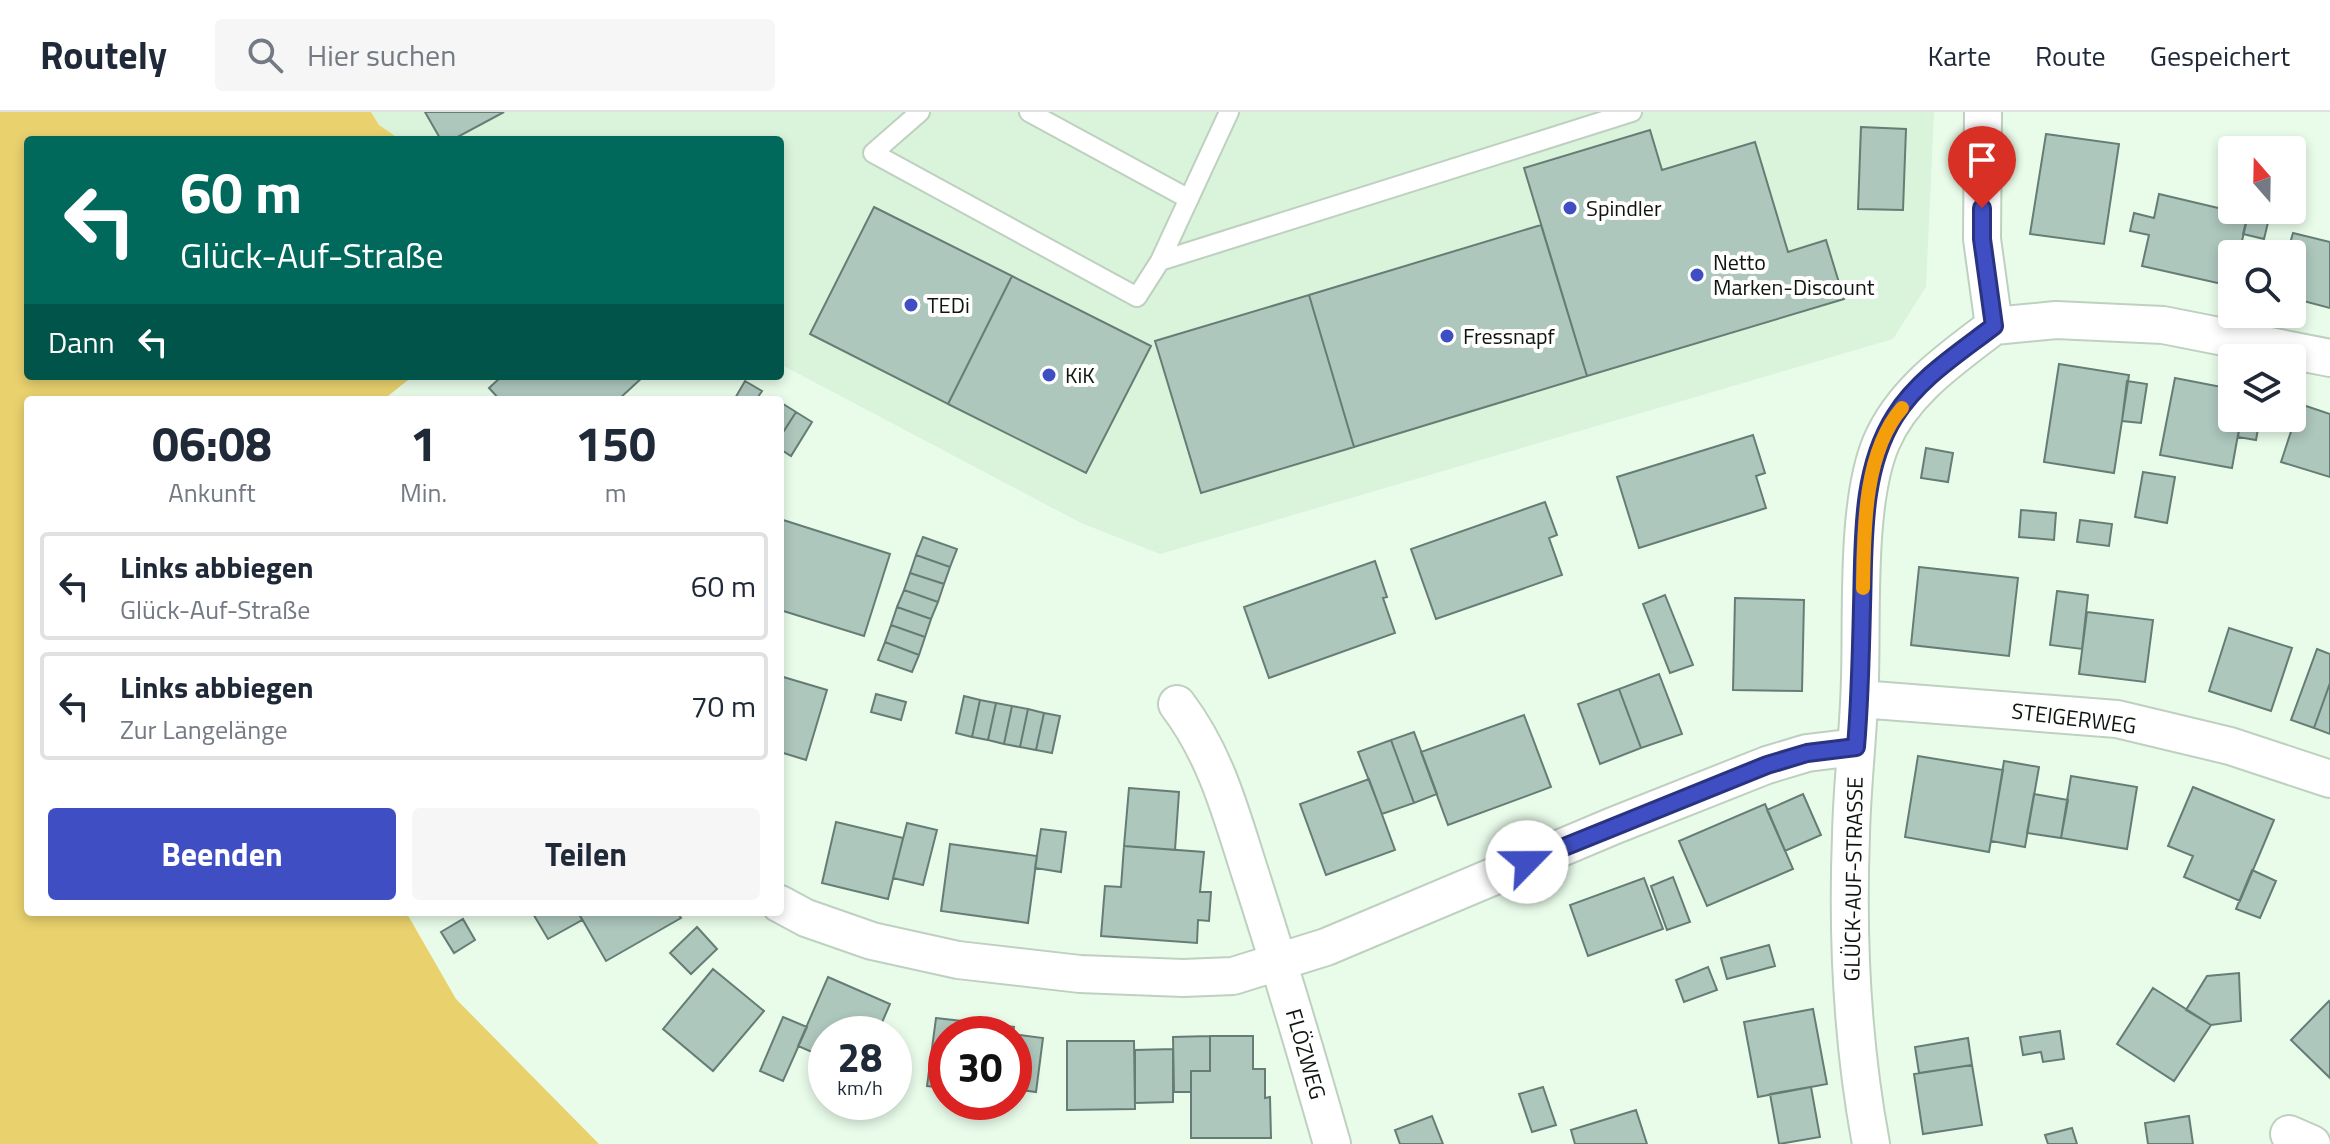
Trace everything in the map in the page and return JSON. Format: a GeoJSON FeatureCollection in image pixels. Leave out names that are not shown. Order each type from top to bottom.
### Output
{"type":"FeatureCollection","features":[{"type":"Feature","properties":{"kind":"street"},"geometry":{"type":"LineString","coordinates":[[1983,112],[1982,239],[1994,326],[2056,320],[2163,325],[2330,358]]}},
{"type":"Feature","properties":{"kind":"street","name":"GLÜCK-AUF-STRASSE"},"geometry":{"type":"LineString","coordinates":[[1871,1144],[1853,1021],[1850,943],[1851,835],[1860,699],[1864,533],[1869,489],[1881,444],[1896,415],[1930,375],[1994,326]]}},
{"type":"Feature","properties":{"kind":"street","name":"STEIGERWEG"},"geometry":{"type":"LineString","coordinates":[[1860,699],[2117,719],[2230,746],[2330,779]]}},
{"type":"Feature","properties":{"kind":"street","name":"FLÖZWEG"},"geometry":{"type":"LineString","coordinates":[[1177,704],[1197,731],[1216,769],[1279,963],[1332,1144]]}},
{"type":"Feature","properties":{"kind":"street"},"geometry":{"type":"LineString","coordinates":[[784,906],[806,918],[872,941],[958,960],[1080,974],[1183,978],[1233,976],[1326,947],[1767,765],[1807,753],[1856,747]]}},
{"type":"Feature","properties":{"kind":"lane"},"geometry":{"type":"LineString","coordinates":[[920,112],[873,153],[1137,297],[1160,261],[1229,112]]}},
{"type":"Feature","properties":{"kind":"lane"},"geometry":{"type":"LineString","coordinates":[[1029,112],[1189,199]]}},
{"type":"Feature","properties":{"kind":"lane"},"geometry":{"type":"LineString","coordinates":[[1160,261],[1632,112]]}},
{"type":"Feature","properties":{"kind":"shaded area"},"geometry":{"type":"Polygon","coordinates":[[[0,112],[371,112],[379,125],[395,136],[24,136],[24,380],[408,380],[388,396],[24,396],[24,916],[408,916],[456,999],[599,1144],[0,1144],[0,112]]]}},
{"type":"Feature","properties":{"kind":"shaded area"},"geometry":{"type":"Polygon","coordinates":[[[371,112],[1934,112],[1926,287],[1893,339],[1160,554],[1081,523],[784,366],[784,136],[395,136],[379,125],[371,112]]]}},
{"type":"Feature","properties":{"kind":"building"},"geometry":{"type":"Polygon","coordinates":[[[425,112],[504,112],[459,136],[439,136],[425,112]]]}},
{"type":"Feature","properties":{"kind":"building"},"geometry":{"type":"Polygon","coordinates":[[[1861,127],[1906,129],[1903,210],[1858,209],[1861,127]]]}},
{"type":"Feature","properties":{"kind":"building","name":"Netto Marken-Discount"},"geometry":{"type":"Polygon","coordinates":[[[1650,130],[1662,170],[1755,142],[1788,252],[1826,240],[1844,299],[1587,376],[1524,168],[1650,130]]]}},
{"type":"Feature","properties":{"kind":"building"},"geometry":{"type":"Polygon","coordinates":[[[2046,134],[2119,144],[2104,244],[2030,234],[2046,134]]]}},
{"type":"Feature","properties":{"kind":"building"},"geometry":{"type":"Polygon","coordinates":[[[2159,194],[2218,208],[2218,224],[2246,224],[2242,240],[2218,240],[2218,283],[2142,266],[2149,235],[2130,231],[2134,213],[2154,218],[2159,194]]]}},
{"type":"Feature","properties":{"kind":"building","name":"TEDi"},"geometry":{"type":"Polygon","coordinates":[[[874,207],[1012,276],[948,404],[810,334],[874,207]]]}},
{"type":"Feature","properties":{"kind":"building"},"geometry":{"type":"Polygon","coordinates":[[[2246,224],[2268,224],[2264,239],[2243,234],[2246,224]]]}},
{"type":"Feature","properties":{"kind":"building","name":"Fressnapf"},"geometry":{"type":"Polygon","coordinates":[[[1541,225],[1587,376],[1354,447],[1309,295],[1541,225]]]}},
{"type":"Feature","properties":{"kind":"building"},"geometry":{"type":"Polygon","coordinates":[[[2293,233],[2330,242],[2330,308],[2306,302],[2306,240],[2291,240],[2293,233]]]}},
{"type":"Feature","properties":{"kind":"building","name":"KiK"},"geometry":{"type":"Polygon","coordinates":[[[1012,276],[1151,346],[1086,473],[948,404],[1012,276]]]}},
{"type":"Feature","properties":{"kind":"building"},"geometry":{"type":"Polygon","coordinates":[[[1309,295],[1354,447],[1201,493],[1155,341],[1309,295]]]}},
{"type":"Feature","properties":{"kind":"building"},"geometry":{"type":"Polygon","coordinates":[[[2059,364],[2129,375],[2114,473],[2044,462],[2059,364]]]}},
{"type":"Feature","properties":{"kind":"building"},"geometry":{"type":"Polygon","coordinates":[[[2175,378],[2218,386],[2218,432],[2238,432],[2232,468],[2160,455],[2175,378]]]}},
{"type":"Feature","properties":{"kind":"building"},"geometry":{"type":"Polygon","coordinates":[[[498,380],[640,380],[622,396],[496,396],[489,388],[498,380]]]}},
{"type":"Feature","properties":{"kind":"building"},"geometry":{"type":"Polygon","coordinates":[[[745,381],[762,391],[759,396],[736,396],[745,381]]]}},
{"type":"Feature","properties":{"kind":"building"},"geometry":{"type":"Polygon","coordinates":[[[2127,381],[2147,384],[2141,423],[2122,421],[2127,381]]]}},
{"type":"Feature","properties":{"kind":"building"},"geometry":{"type":"Polygon","coordinates":[[[784,404],[796,412],[784,431],[784,404]]]}},
{"type":"Feature","properties":{"kind":"building"},"geometry":{"type":"Polygon","coordinates":[[[2306,406],[2330,414],[2330,477],[2281,462],[2291,432],[2306,432],[2306,406]]]}},
{"type":"Feature","properties":{"kind":"building"},"geometry":{"type":"Polygon","coordinates":[[[796,412],[812,422],[791,456],[784,452],[784,431],[796,412]]]}},
{"type":"Feature","properties":{"kind":"building"},"geometry":{"type":"Polygon","coordinates":[[[2239,432],[2257,432],[2256,440],[2238,437],[2239,432]]]}},
{"type":"Feature","properties":{"kind":"building"},"geometry":{"type":"Polygon","coordinates":[[[1753,435],[1765,473],[1756,476],[1766,508],[1639,548],[1617,477],[1753,435]]]}},
{"type":"Feature","properties":{"kind":"building"},"geometry":{"type":"Polygon","coordinates":[[[1926,448],[1953,453],[1948,482],[1921,478],[1926,448]]]}},
{"type":"Feature","properties":{"kind":"building"},"geometry":{"type":"Polygon","coordinates":[[[2143,472],[2175,477],[2167,523],[2135,517],[2143,472]]]}},
{"type":"Feature","properties":{"kind":"building"},"geometry":{"type":"Polygon","coordinates":[[[1545,502],[1557,535],[1549,538],[1562,575],[1436,619],[1411,549],[1545,502]]]}},
{"type":"Feature","properties":{"kind":"building"},"geometry":{"type":"Polygon","coordinates":[[[2021,510],[2056,513],[2054,540],[2019,537],[2021,510]]]}},
{"type":"Feature","properties":{"kind":"building"},"geometry":{"type":"Polygon","coordinates":[[[784,520],[890,554],[864,636],[784,611],[784,520]]]}},
{"type":"Feature","properties":{"kind":"building"},"geometry":{"type":"Polygon","coordinates":[[[2080,520],[2112,524],[2109,546],[2077,542],[2080,520]]]}},
{"type":"Feature","properties":{"kind":"building"},"geometry":{"type":"Polygon","coordinates":[[[923,537],[957,549],[950,567],[916,555],[923,537]]]}},
{"type":"Feature","properties":{"kind":"building"},"geometry":{"type":"Polygon","coordinates":[[[916,555],[950,567],[944,584],[910,573],[916,555]]]}},
{"type":"Feature","properties":{"kind":"building"},"geometry":{"type":"Polygon","coordinates":[[[1375,561],[1395,633],[1269,678],[1244,607],[1375,561]]]}},
{"type":"Feature","properties":{"kind":"building"},"geometry":{"type":"Polygon","coordinates":[[[1919,567],[2018,578],[2009,656],[1911,645],[1919,567]]]}},
{"type":"Feature","properties":{"kind":"building"},"geometry":{"type":"Polygon","coordinates":[[[910,573],[944,584],[938,602],[904,590],[910,573]]]}},
{"type":"Feature","properties":{"kind":"building"},"geometry":{"type":"Polygon","coordinates":[[[904,590],[938,602],[931,619],[897,607],[904,590]]]}},
{"type":"Feature","properties":{"kind":"building"},"geometry":{"type":"Polygon","coordinates":[[[2057,591],[2088,595],[2082,649],[2050,645],[2057,591]]]}},
{"type":"Feature","properties":{"kind":"building"},"geometry":{"type":"Polygon","coordinates":[[[1665,595],[1693,665],[1670,673],[1643,604],[1665,595]]]}},
{"type":"Feature","properties":{"kind":"building"},"geometry":{"type":"Polygon","coordinates":[[[1735,598],[1804,600],[1802,691],[1733,690],[1735,598]]]}},
{"type":"Feature","properties":{"kind":"building"},"geometry":{"type":"Polygon","coordinates":[[[897,607],[931,619],[925,637],[891,625],[897,607]]]}},
{"type":"Feature","properties":{"kind":"building"},"geometry":{"type":"Polygon","coordinates":[[[2087,612],[2153,620],[2145,682],[2079,674],[2087,612]]]}},
{"type":"Feature","properties":{"kind":"building"},"geometry":{"type":"Polygon","coordinates":[[[891,625],[925,637],[919,655],[885,642],[891,625]]]}},
{"type":"Feature","properties":{"kind":"building"},"geometry":{"type":"Polygon","coordinates":[[[2229,628],[2292,648],[2271,711],[2209,691],[2229,628]]]}},
{"type":"Feature","properties":{"kind":"building"},"geometry":{"type":"Polygon","coordinates":[[[885,642],[919,655],[912,672],[878,660],[885,642]]]}},
{"type":"Feature","properties":{"kind":"building"},"geometry":{"type":"Polygon","coordinates":[[[2317,649],[2330,654],[2330,683],[2314,728],[2291,720],[2317,649]]]}},
{"type":"Feature","properties":{"kind":"building"},"geometry":{"type":"Polygon","coordinates":[[[1659,674],[1682,734],[1641,748],[1619,689],[1659,674]]]}},
{"type":"Feature","properties":{"kind":"building"},"geometry":{"type":"Polygon","coordinates":[[[784,677],[827,690],[806,760],[784,753],[784,677]]]}},
{"type":"Feature","properties":{"kind":"building"},"geometry":{"type":"Polygon","coordinates":[[[2330,683],[2330,734],[2314,728],[2330,683]]]}},
{"type":"Feature","properties":{"kind":"building"},"geometry":{"type":"Polygon","coordinates":[[[1619,689],[1641,748],[1600,764],[1578,704],[1619,689]]]}},
{"type":"Feature","properties":{"kind":"building"},"geometry":{"type":"Polygon","coordinates":[[[876,694],[906,702],[901,720],[871,712],[876,694]]]}},
{"type":"Feature","properties":{"kind":"building"},"geometry":{"type":"Polygon","coordinates":[[[964,696],[980,700],[972,737],[956,733],[964,696]]]}},
{"type":"Feature","properties":{"kind":"building"},"geometry":{"type":"Polygon","coordinates":[[[980,700],[996,703],[988,740],[972,737],[980,700]]]}},
{"type":"Feature","properties":{"kind":"building"},"geometry":{"type":"Polygon","coordinates":[[[996,703],[1012,706],[1004,744],[988,740],[996,703]]]}},
{"type":"Feature","properties":{"kind":"building"},"geometry":{"type":"Polygon","coordinates":[[[1012,706],[1028,709],[1020,747],[1004,744],[1012,706]]]}},
{"type":"Feature","properties":{"kind":"building"},"geometry":{"type":"Polygon","coordinates":[[[1028,709],[1044,713],[1036,750],[1020,747],[1028,709]]]}},
{"type":"Feature","properties":{"kind":"building"},"geometry":{"type":"Polygon","coordinates":[[[1044,713],[1060,716],[1052,753],[1036,750],[1044,713]]]}},
{"type":"Feature","properties":{"kind":"building"},"geometry":{"type":"Polygon","coordinates":[[[1524,715],[1551,787],[1448,825],[1421,752],[1524,715]]]}},
{"type":"Feature","properties":{"kind":"building"},"geometry":{"type":"Polygon","coordinates":[[[1414,732],[1437,794],[1414,803],[1391,740],[1414,732]]]}},
{"type":"Feature","properties":{"kind":"building"},"geometry":{"type":"Polygon","coordinates":[[[1391,740],[1414,803],[1382,814],[1358,752],[1391,740]]]}},
{"type":"Feature","properties":{"kind":"building"},"geometry":{"type":"Polygon","coordinates":[[[1918,756],[2003,770],[1989,852],[1905,837],[1918,756]]]}},
{"type":"Feature","properties":{"kind":"building"},"geometry":{"type":"Polygon","coordinates":[[[2004,761],[2039,767],[2025,847],[1991,841],[2004,761]]]}},
{"type":"Feature","properties":{"kind":"building"},"geometry":{"type":"Polygon","coordinates":[[[2071,776],[2137,787],[2127,849],[2061,838],[2071,776]]]}},
{"type":"Feature","properties":{"kind":"building"},"geometry":{"type":"Polygon","coordinates":[[[1369,779],[1395,850],[1326,875],[1300,804],[1369,779]]]}},
{"type":"Feature","properties":{"kind":"building"},"geometry":{"type":"Polygon","coordinates":[[[2193,787],[2274,820],[2240,901],[2184,877],[2193,856],[2168,846],[2193,787]]]}},
{"type":"Feature","properties":{"kind":"building"},"geometry":{"type":"Polygon","coordinates":[[[1129,788],[1179,792],[1175,850],[1124,846],[1129,788]]]}},
{"type":"Feature","properties":{"kind":"building"},"geometry":{"type":"Polygon","coordinates":[[[1803,794],[1821,835],[1785,851],[1767,810],[1803,794]]]}},
{"type":"Feature","properties":{"kind":"building"},"geometry":{"type":"Polygon","coordinates":[[[2034,794],[2068,800],[2061,838],[2027,833],[2034,794]]]}},
{"type":"Feature","properties":{"kind":"building"},"geometry":{"type":"Polygon","coordinates":[[[1765,804],[1793,869],[1707,906],[1679,841],[1765,804]]]}},
{"type":"Feature","properties":{"kind":"building"},"geometry":{"type":"Polygon","coordinates":[[[836,822],[903,838],[888,899],[822,883],[836,822]]]}},
{"type":"Feature","properties":{"kind":"building"},"geometry":{"type":"Polygon","coordinates":[[[907,823],[937,830],[923,885],[893,878],[907,823]]]}},
{"type":"Feature","properties":{"kind":"building"},"geometry":{"type":"Polygon","coordinates":[[[1041,829],[1066,832],[1061,872],[1035,868],[1041,829]]]}},
{"type":"Feature","properties":{"kind":"building"},"geometry":{"type":"Polygon","coordinates":[[[950,844],[1037,856],[1028,923],[941,911],[950,844]]]}},
{"type":"Feature","properties":{"kind":"building"},"geometry":{"type":"Polygon","coordinates":[[[1124,846],[1204,852],[1200,892],[1211,892],[1209,921],[1198,920],[1197,943],[1101,936],[1105,886],[1121,887],[1124,846]]]}},
{"type":"Feature","properties":{"kind":"building"},"geometry":{"type":"Polygon","coordinates":[[[2252,870],[2276,881],[2260,918],[2236,909],[2252,870]]]}},
{"type":"Feature","properties":{"kind":"building"},"geometry":{"type":"Polygon","coordinates":[[[1673,877],[1690,922],[1667,930],[1651,886],[1673,877]]]}},
{"type":"Feature","properties":{"kind":"building"},"geometry":{"type":"Polygon","coordinates":[[[1644,878],[1663,929],[1588,956],[1570,905],[1644,878]]]}},
{"type":"Feature","properties":{"kind":"building"},"geometry":{"type":"Polygon","coordinates":[[[534,916],[580,916],[582,920],[548,939],[534,916]]]}},
{"type":"Feature","properties":{"kind":"building"},"geometry":{"type":"Polygon","coordinates":[[[580,916],[681,918],[606,961],[580,916]]]}},
{"type":"Feature","properties":{"kind":"building"},"geometry":{"type":"Polygon","coordinates":[[[463,919],[475,940],[454,953],[441,932],[463,919]]]}},
{"type":"Feature","properties":{"kind":"building"},"geometry":{"type":"Polygon","coordinates":[[[697,927],[717,949],[691,974],[670,953],[697,927]]]}},
{"type":"Feature","properties":{"kind":"building"},"geometry":{"type":"Polygon","coordinates":[[[1769,945],[1775,966],[1727,979],[1721,958],[1769,945]]]}},
{"type":"Feature","properties":{"kind":"building"},"geometry":{"type":"Polygon","coordinates":[[[1708,967],[1717,990],[1684,1002],[1676,980],[1708,967]]]}},
{"type":"Feature","properties":{"kind":"building"},"geometry":{"type":"Polygon","coordinates":[[[713,969],[764,1011],[713,1071],[663,1029],[713,969]]]}},
{"type":"Feature","properties":{"kind":"building"},"geometry":{"type":"Polygon","coordinates":[[[2239,973],[2241,1021],[2211,1025],[2186,1010],[2207,976],[2239,973]]]}},
{"type":"Feature","properties":{"kind":"building"},"geometry":{"type":"Polygon","coordinates":[[[828,977],[890,1004],[885,1016],[811,1016],[828,977]]]}},
{"type":"Feature","properties":{"kind":"building"},"geometry":{"type":"Polygon","coordinates":[[[2153,988],[2211,1025],[2174,1081],[2117,1044],[2153,988]]]}},
{"type":"Feature","properties":{"kind":"building"},"geometry":{"type":"Polygon","coordinates":[[[2330,1003],[2330,1078],[2291,1040],[2330,1003]]]}},
{"type":"Feature","properties":{"kind":"building"},"geometry":{"type":"Polygon","coordinates":[[[1813,1009],[1827,1084],[1758,1097],[1744,1022],[1813,1009]]]}},
{"type":"Feature","properties":{"kind":"building"},"geometry":{"type":"Polygon","coordinates":[[[783,1017],[807,1027],[783,1081],[760,1071],[783,1017]]]}},
{"type":"Feature","properties":{"kind":"building"},"geometry":{"type":"Polygon","coordinates":[[[808,1023],[808,1050],[798,1046],[808,1023]]]}},
{"type":"Feature","properties":{"kind":"building"},"geometry":{"type":"Polygon","coordinates":[[[2060,1031],[2064,1059],[2043,1062],[2041,1052],[2023,1055],[2020,1037],[2060,1031]]]}},
{"type":"Feature","properties":{"kind":"building"},"geometry":{"type":"Polygon","coordinates":[[[1210,1036],[1210,1071],[1191,1071],[1191,1092],[1174,1092],[1173,1037],[1210,1036]]]}},
{"type":"Feature","properties":{"kind":"building"},"geometry":{"type":"Polygon","coordinates":[[[1210,1036],[1253,1036],[1253,1069],[1265,1069],[1265,1098],[1270,1097],[1271,1138],[1191,1138],[1191,1071],[1210,1071],[1210,1036]]]}},
{"type":"Feature","properties":{"kind":"building"},"geometry":{"type":"Polygon","coordinates":[[[1032,1037],[1043,1038],[1036,1092],[1032,1091],[1032,1037]]]}},
{"type":"Feature","properties":{"kind":"building"},"geometry":{"type":"Polygon","coordinates":[[[1968,1038],[1972,1065],[1919,1073],[1915,1047],[1968,1038]]]}},
{"type":"Feature","properties":{"kind":"building"},"geometry":{"type":"Polygon","coordinates":[[[1067,1041],[1134,1041],[1135,1109],[1067,1110],[1067,1041]]]}},
{"type":"Feature","properties":{"kind":"building"},"geometry":{"type":"Polygon","coordinates":[[[1173,1049],[1173,1102],[1135,1103],[1135,1050],[1173,1049]]]}},
{"type":"Feature","properties":{"kind":"building"},"geometry":{"type":"Polygon","coordinates":[[[1972,1065],[1982,1125],[1923,1134],[1914,1074],[1972,1065]]]}},
{"type":"Feature","properties":{"kind":"building"},"geometry":{"type":"Polygon","coordinates":[[[1543,1087],[1556,1125],[1532,1132],[1519,1094],[1543,1087]]]}},
{"type":"Feature","properties":{"kind":"building"},"geometry":{"type":"Polygon","coordinates":[[[1811,1087],[1820,1137],[1779,1144],[1770,1094],[1811,1087]]]}},
{"type":"Feature","properties":{"kind":"building"},"geometry":{"type":"Polygon","coordinates":[[[1636,1110],[1647,1144],[1575,1144],[1571,1130],[1636,1110]]]}},
{"type":"Feature","properties":{"kind":"building"},"geometry":{"type":"Polygon","coordinates":[[[1432,1116],[1443,1144],[1400,1144],[1395,1130],[1432,1116]]]}},
{"type":"Feature","properties":{"kind":"building"},"geometry":{"type":"Polygon","coordinates":[[[2189,1116],[2193,1144],[2148,1144],[2145,1123],[2189,1116]]]}},
{"type":"Feature","properties":{"kind":"building"},"geometry":{"type":"Polygon","coordinates":[[[2072,1128],[2077,1144],[2048,1144],[2045,1135],[2072,1128]]]}},
{"type":"Feature","properties":{"kind":"slow traffic"},"geometry":{"type":"LineString","coordinates":[[1863,588],[1869,489],[1881,444],[1902,408]]}},
{"type":"Feature","properties":{"kind":"place","name":"Spindler"},"geometry":{"type":"Point","coordinates":[1570,208]}},
{"type":"Feature","properties":{"kind":"place","name":"Netto Marken-Discount"},"geometry":{"type":"Point","coordinates":[1697,275]}},
{"type":"Feature","properties":{"kind":"place","name":"TEDi"},"geometry":{"type":"Point","coordinates":[911,305]}},
{"type":"Feature","properties":{"kind":"place","name":"Fressnapf"},"geometry":{"type":"Point","coordinates":[1447,336]}},
{"type":"Feature","properties":{"kind":"place","name":"KiK"},"geometry":{"type":"Point","coordinates":[1049,375]}},
{"type":"Feature","properties":{"kind":"route"},"geometry":{"type":"LineString","coordinates":[[1527,862],[1767,765],[1807,753],[1856,747],[1864,533],[1869,489],[1881,444],[1896,415],[1930,375],[1994,326],[1982,239],[1982,208]]}}]}
